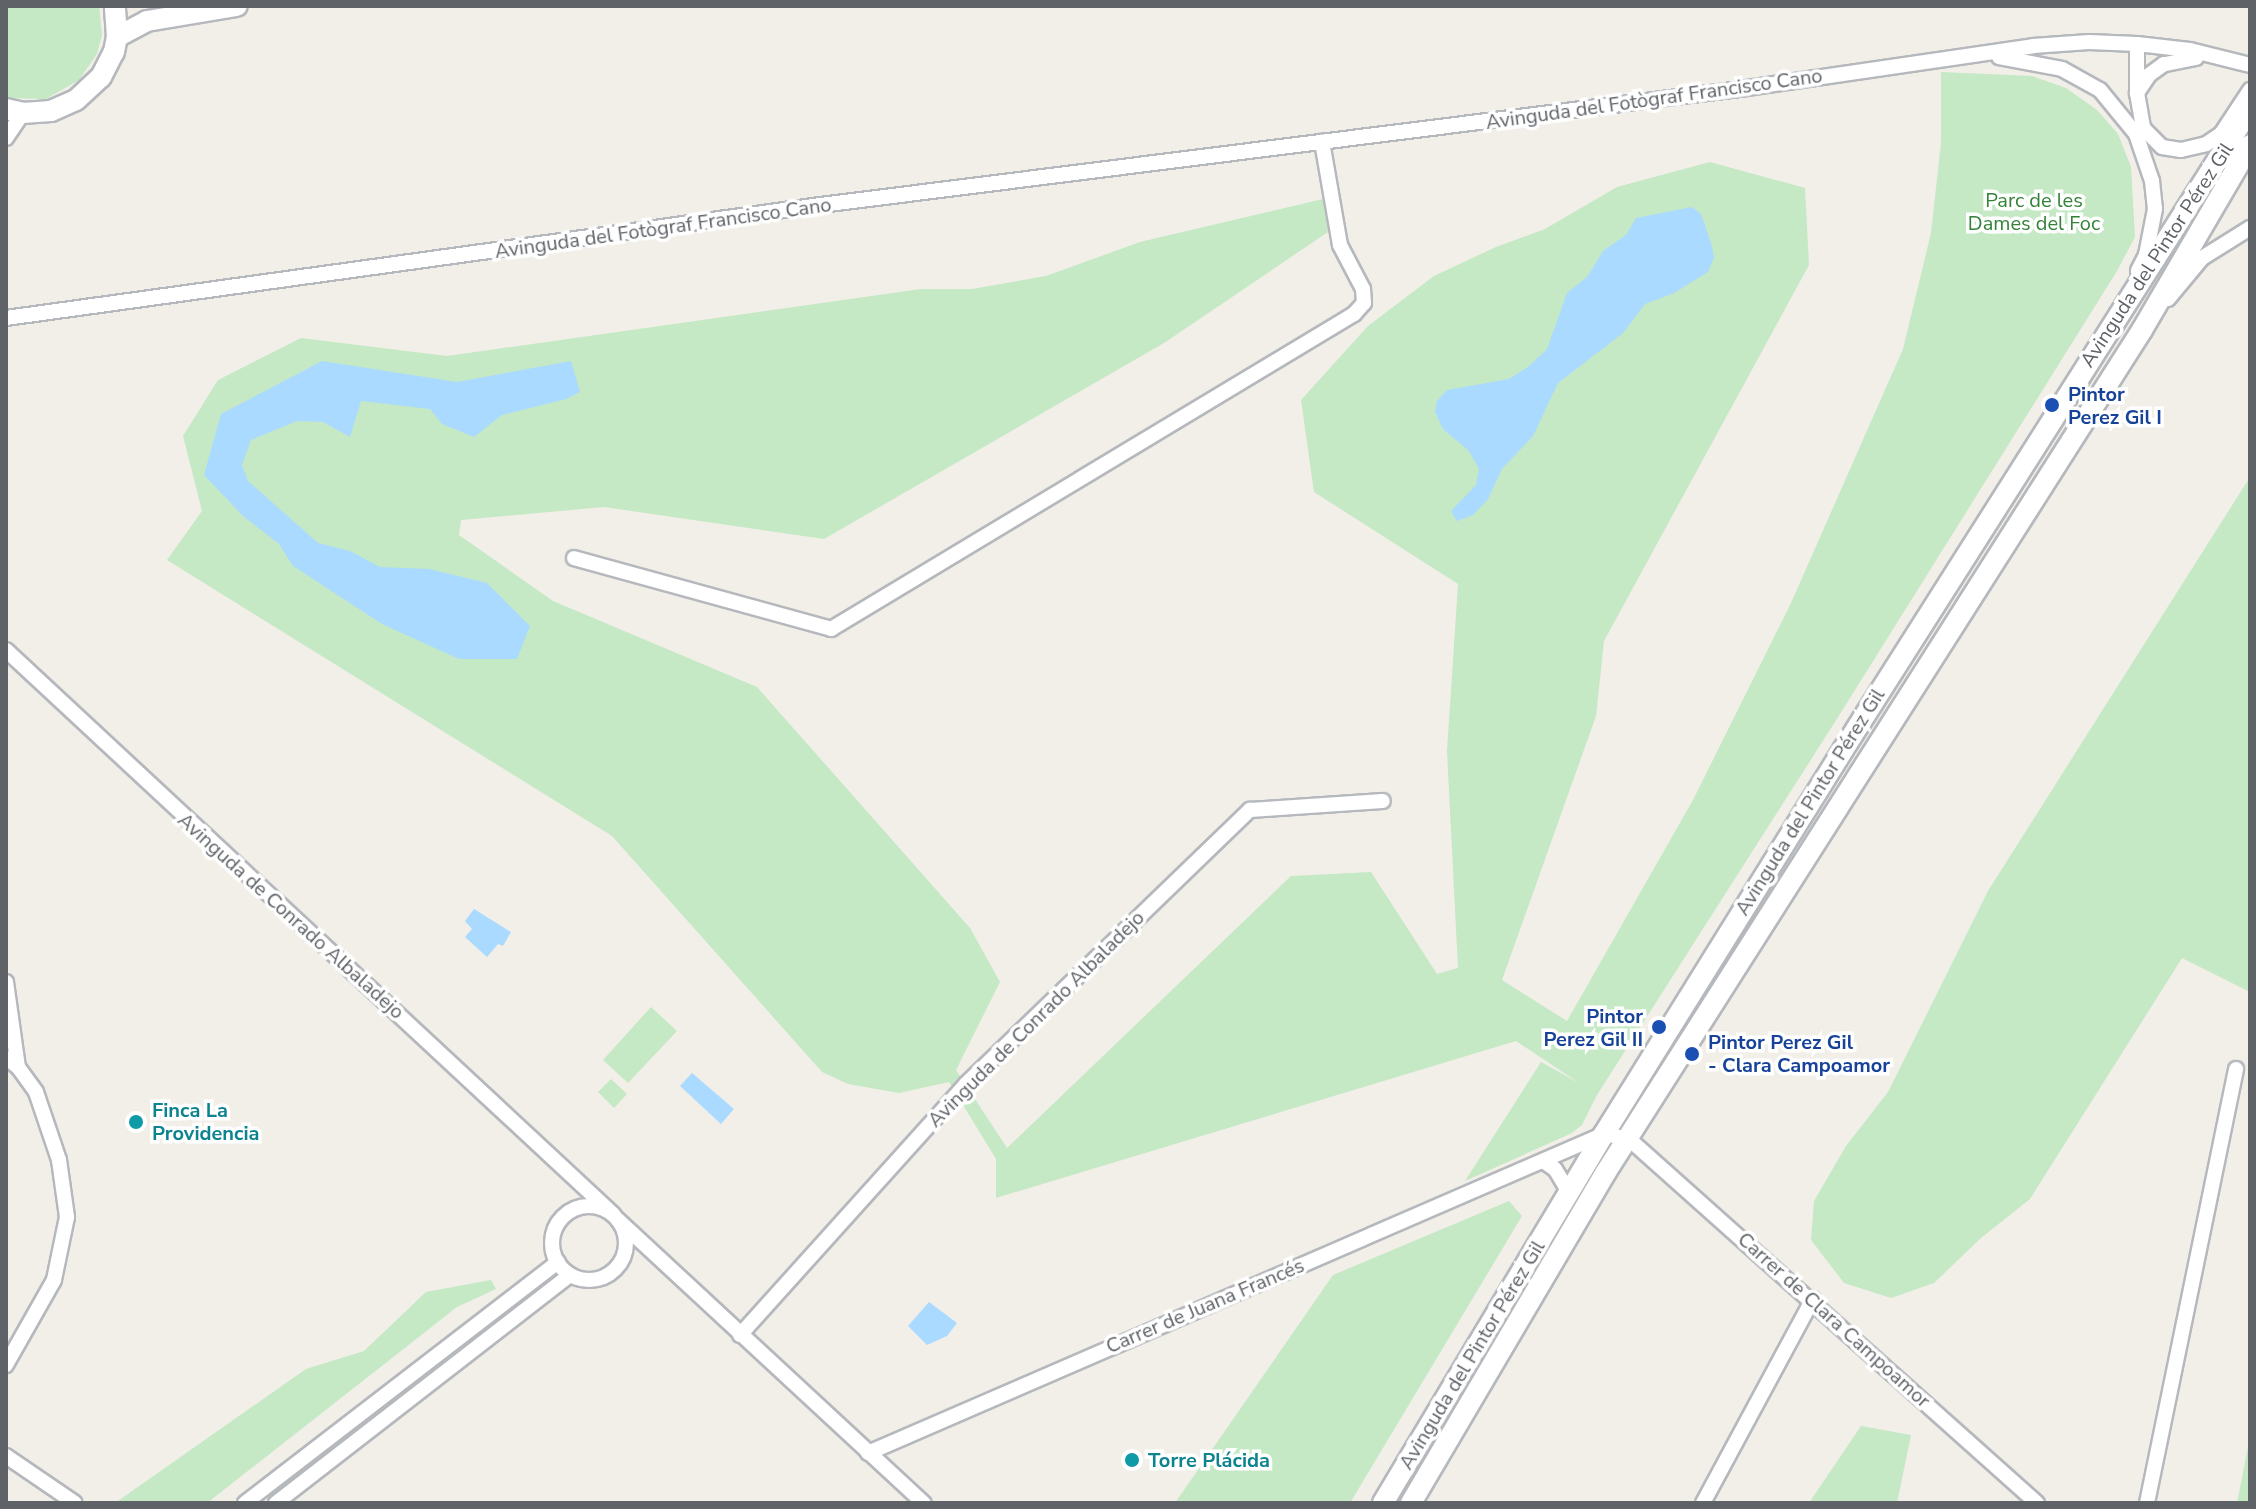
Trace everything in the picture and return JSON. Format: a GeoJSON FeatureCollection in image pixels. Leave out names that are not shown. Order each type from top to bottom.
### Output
{"type":"FeatureCollection","features":[{"type":"Feature","properties":{"kind":"main road"},"geometry":{"type":"LineString","coordinates":[[14,111],[51,111],[76,100],[101,77],[114,52],[117,37],[115,6]]}},
{"type":"Feature","properties":{"kind":"main road"},"geometry":{"type":"LineString","coordinates":[[117,37],[147,21],[237,6]]}},
{"type":"Feature","properties":{"kind":"main road","name":"Avinguda del Pintor Pérez Gil"},"geometry":{"type":"LineString","coordinates":[[1383,1503],[1604,1134],[2114,321],[2247,100]]}},
{"type":"Feature","properties":{"kind":"main road","name":"Avinguda del Pintor Pérez Gil"},"geometry":{"type":"LineString","coordinates":[[1411,1503],[1606,1172],[2142,330],[2250,145]]}},
{"type":"Feature","properties":{"kind":"street","name":"Avinguda del Fotògraf Francisco Cano"},"geometry":{"type":"LineString","coordinates":[[7,317],[813,206],[2089,42],[2190,50],[2250,65]]}},
{"type":"Feature","properties":{"kind":"street"},"geometry":{"type":"LineString","coordinates":[[2137,44],[2137,93]]}},
{"type":"Feature","properties":{"kind":"street","name":"Avinguda del Fotògraf Francisco Cano"},"geometry":{"type":"LineString","coordinates":[[1986,54],[2062,69],[2100,90],[2122,114],[2145,151],[2155,209],[2146,255],[2114,321]]}},
{"type":"Feature","properties":{"kind":"street","name":"Avinguda del Fotògraf Francisco Cano"},"geometry":{"type":"LineString","coordinates":[[2137,93],[2149,75],[2164,64],[2181,59],[2213,57]]}},
{"type":"Feature","properties":{"kind":"street","name":"Avinguda del Pintor Pérez Gil"},"geometry":{"type":"LineString","coordinates":[[2137,93],[2143,128],[2162,147],[2181,150],[2206,144],[2221,134],[2247,100]]}},
{"type":"Feature","properties":{"kind":"street"},"geometry":{"type":"LineString","coordinates":[[6,138],[14,111]]}},
{"type":"Feature","properties":{"kind":"street"},"geometry":{"type":"LineString","coordinates":[[574,558],[831,629],[1354,314],[1364,303],[1363,289],[1340,245],[1322,142]]}},
{"type":"Feature","properties":{"kind":"street"},"geometry":{"type":"LineString","coordinates":[[2142,330],[2202,258],[2250,228]]}},
{"type":"Feature","properties":{"kind":"street","name":"Avinguda de Conrado Albaladejo"},"geometry":{"type":"LineString","coordinates":[[6,650],[924,1503]]}},
{"type":"Feature","properties":{"kind":"street","name":"Avinguda de Conrado Albaladejo"},"geometry":{"type":"LineString","coordinates":[[740,1335],[966,1084],[1250,810],[1383,801]]}},
{"type":"Feature","properties":{"kind":"street"},"geometry":{"type":"LineString","coordinates":[[6,982],[12,1063],[36,1092],[59,1160],[67,1217],[54,1280],[6,1365]]}},
{"type":"Feature","properties":{"kind":"street"},"geometry":{"type":"LineString","coordinates":[[2147,1503],[2236,1069]]}},
{"type":"Feature","properties":{"kind":"street"},"geometry":{"type":"LineString","coordinates":[[1604,1134],[1629,1139]]}},
{"type":"Feature","properties":{"kind":"street","name":"Carrer de Juana Francés"},"geometry":{"type":"LineString","coordinates":[[868,1453],[1604,1134]]}},
{"type":"Feature","properties":{"kind":"street","name":"Carrer de Clara Campoamor"},"geometry":{"type":"LineString","coordinates":[[1629,1139],[1813,1299],[2037,1503]]}},
{"type":"Feature","properties":{"kind":"street"},"geometry":{"type":"LineString","coordinates":[[1543,1161],[1555,1169],[1569,1192]]}},
{"type":"Feature","properties":{"kind":"street"},"geometry":{"type":"LineString","coordinates":[[577,1180],[576,1195],[554,1233],[553,1245],[558,1262],[570,1275],[588,1280],[605,1276],[623,1258],[638,1250],[651,1251]]}},
{"type":"Feature","properties":{"kind":"street"},"geometry":{"type":"LineString","coordinates":[[567,1213],[592,1206],[616,1217],[626,1241],[623,1258]]}},
{"type":"Feature","properties":{"kind":"street"},"geometry":{"type":"LineString","coordinates":[[245,1503],[558,1262]]}},
{"type":"Feature","properties":{"kind":"street"},"geometry":{"type":"LineString","coordinates":[[278,1502],[570,1275]]}},
{"type":"Feature","properties":{"kind":"street"},"geometry":{"type":"LineString","coordinates":[[1703,1503],[1813,1299]]}},
{"type":"Feature","properties":{"kind":"street"},"geometry":{"type":"LineString","coordinates":[[6,1456],[75,1503]]}},
{"type":"Feature","properties":{"kind":"green space"},"geometry":{"type":"Polygon","coordinates":[[[6,6],[99,6],[102,35],[97,54],[79,80],[46,99],[6,98],[6,6]]]}},
{"type":"Feature","properties":{"kind":"green space","name":"Parc de les Dames del Foc"},"geometry":{"type":"Polygon","coordinates":[[[1941,72],[2032,76],[2066,88],[2097,110],[2118,134],[2131,167],[2135,237],[2117,271],[1840,714],[1597,1095],[1582,1125],[1572,1133],[1465,1181],[1541,1062],[1579,1083],[1516,1041],[996,1198],[996,1159],[949,1082],[899,1093],[848,1084],[822,1072],[612,836],[167,560],[202,511],[183,436],[218,380],[301,338],[447,356],[921,289],[972,289],[1046,276],[1140,242],[1323,199],[1328,232],[1164,343],[824,539],[604,507],[461,520],[459,535],[553,601],[757,687],[970,928],[1000,982],[956,1070],[1007,1148],[1291,876],[1371,872],[1437,974],[1458,968],[1447,751],[1458,584],[1314,492],[1301,400],[1368,326],[1434,276],[1496,247],[1545,229],[1617,187],[1710,162],[1805,188],[1809,265],[1604,641],[1596,716],[1502,980],[1567,1021],[1693,800],[1791,603],[1903,349],[1931,233],[1941,143],[1941,72]]]}},
{"type":"Feature","properties":{"kind":"green space"},"geometry":{"type":"Polygon","coordinates":[[[2250,477],[2250,992],[2182,958],[2030,1199],[1981,1238],[1934,1283],[1891,1298],[1844,1283],[1811,1240],[1814,1201],[1846,1146],[1888,1092],[1988,891],[2250,477]]]}},
{"type":"Feature","properties":{"kind":"green space"},"geometry":{"type":"Polygon","coordinates":[[[651,1007],[677,1031],[628,1083],[603,1060],[651,1007]]]}},
{"type":"Feature","properties":{"kind":"green space"},"geometry":{"type":"Polygon","coordinates":[[[611,1079],[627,1094],[614,1108],[598,1092],[611,1079]]]}},
{"type":"Feature","properties":{"kind":"green space"},"geometry":{"type":"Polygon","coordinates":[[[1509,1201],[1522,1216],[1350,1503],[1175,1503],[1333,1275],[1509,1201]]]}},
{"type":"Feature","properties":{"kind":"green space"},"geometry":{"type":"Polygon","coordinates":[[[491,1280],[496,1289],[457,1307],[207,1503],[115,1503],[306,1369],[364,1351],[426,1292],[491,1280]]]}},
{"type":"Feature","properties":{"kind":"green space"},"geometry":{"type":"Polygon","coordinates":[[[1861,1426],[1911,1435],[1897,1503],[1809,1503],[1861,1426]]]}},
{"type":"Feature","properties":{"kind":"green space"},"geometry":{"type":"Polygon","coordinates":[[[2250,1437],[2250,1503],[2237,1503],[2250,1437]]]}},
{"type":"Feature","properties":{"kind":"water"},"geometry":{"type":"Polygon","coordinates":[[[1692,207],[1701,214],[1712,246],[1714,258],[1708,272],[1674,293],[1645,304],[1623,333],[1558,383],[1533,436],[1502,469],[1488,499],[1473,515],[1457,521],[1451,511],[1476,485],[1479,469],[1469,451],[1443,429],[1435,412],[1437,401],[1447,390],[1509,379],[1528,367],[1547,349],[1567,293],[1588,276],[1603,251],[1626,235],[1636,218],[1692,207]]]}},
{"type":"Feature","properties":{"kind":"water"},"geometry":{"type":"Polygon","coordinates":[[[322,361],[457,382],[571,361],[580,392],[566,399],[502,415],[474,437],[442,424],[430,409],[361,401],[350,437],[323,422],[297,421],[251,440],[242,465],[248,481],[318,543],[350,551],[380,567],[429,569],[487,583],[530,626],[517,659],[459,659],[382,624],[293,566],[279,544],[243,516],[204,475],[221,414],[322,361]]]}},
{"type":"Feature","properties":{"kind":"water"},"geometry":{"type":"Polygon","coordinates":[[[474,909],[511,932],[503,946],[498,944],[487,957],[465,937],[472,929],[465,921],[474,909]]]}},
{"type":"Feature","properties":{"kind":"water"},"geometry":{"type":"Polygon","coordinates":[[[692,1073],[734,1109],[721,1124],[680,1086],[692,1073]]]}},
{"type":"Feature","properties":{"kind":"water"},"geometry":{"type":"Polygon","coordinates":[[[929,1302],[957,1323],[947,1336],[927,1345],[908,1326],[929,1302]]]}},
{"type":"Feature","properties":{"kind":"place","name":"Pintor Perez Gil I"},"geometry":{"type":"Point","coordinates":[2052,405]}},
{"type":"Feature","properties":{"kind":"place","name":"Pintor Perez Gil II"},"geometry":{"type":"Point","coordinates":[1659,1027]}},
{"type":"Feature","properties":{"kind":"place","name":"Pintor Perez Gil - Clara Campoamor"},"geometry":{"type":"Point","coordinates":[1692,1054]}},
{"type":"Feature","properties":{"kind":"place","name":"Finca La Providencia"},"geometry":{"type":"Point","coordinates":[136,1122]}},
{"type":"Feature","properties":{"kind":"place","name":"Torre Plácida"},"geometry":{"type":"Point","coordinates":[1132,1460]}}]}
